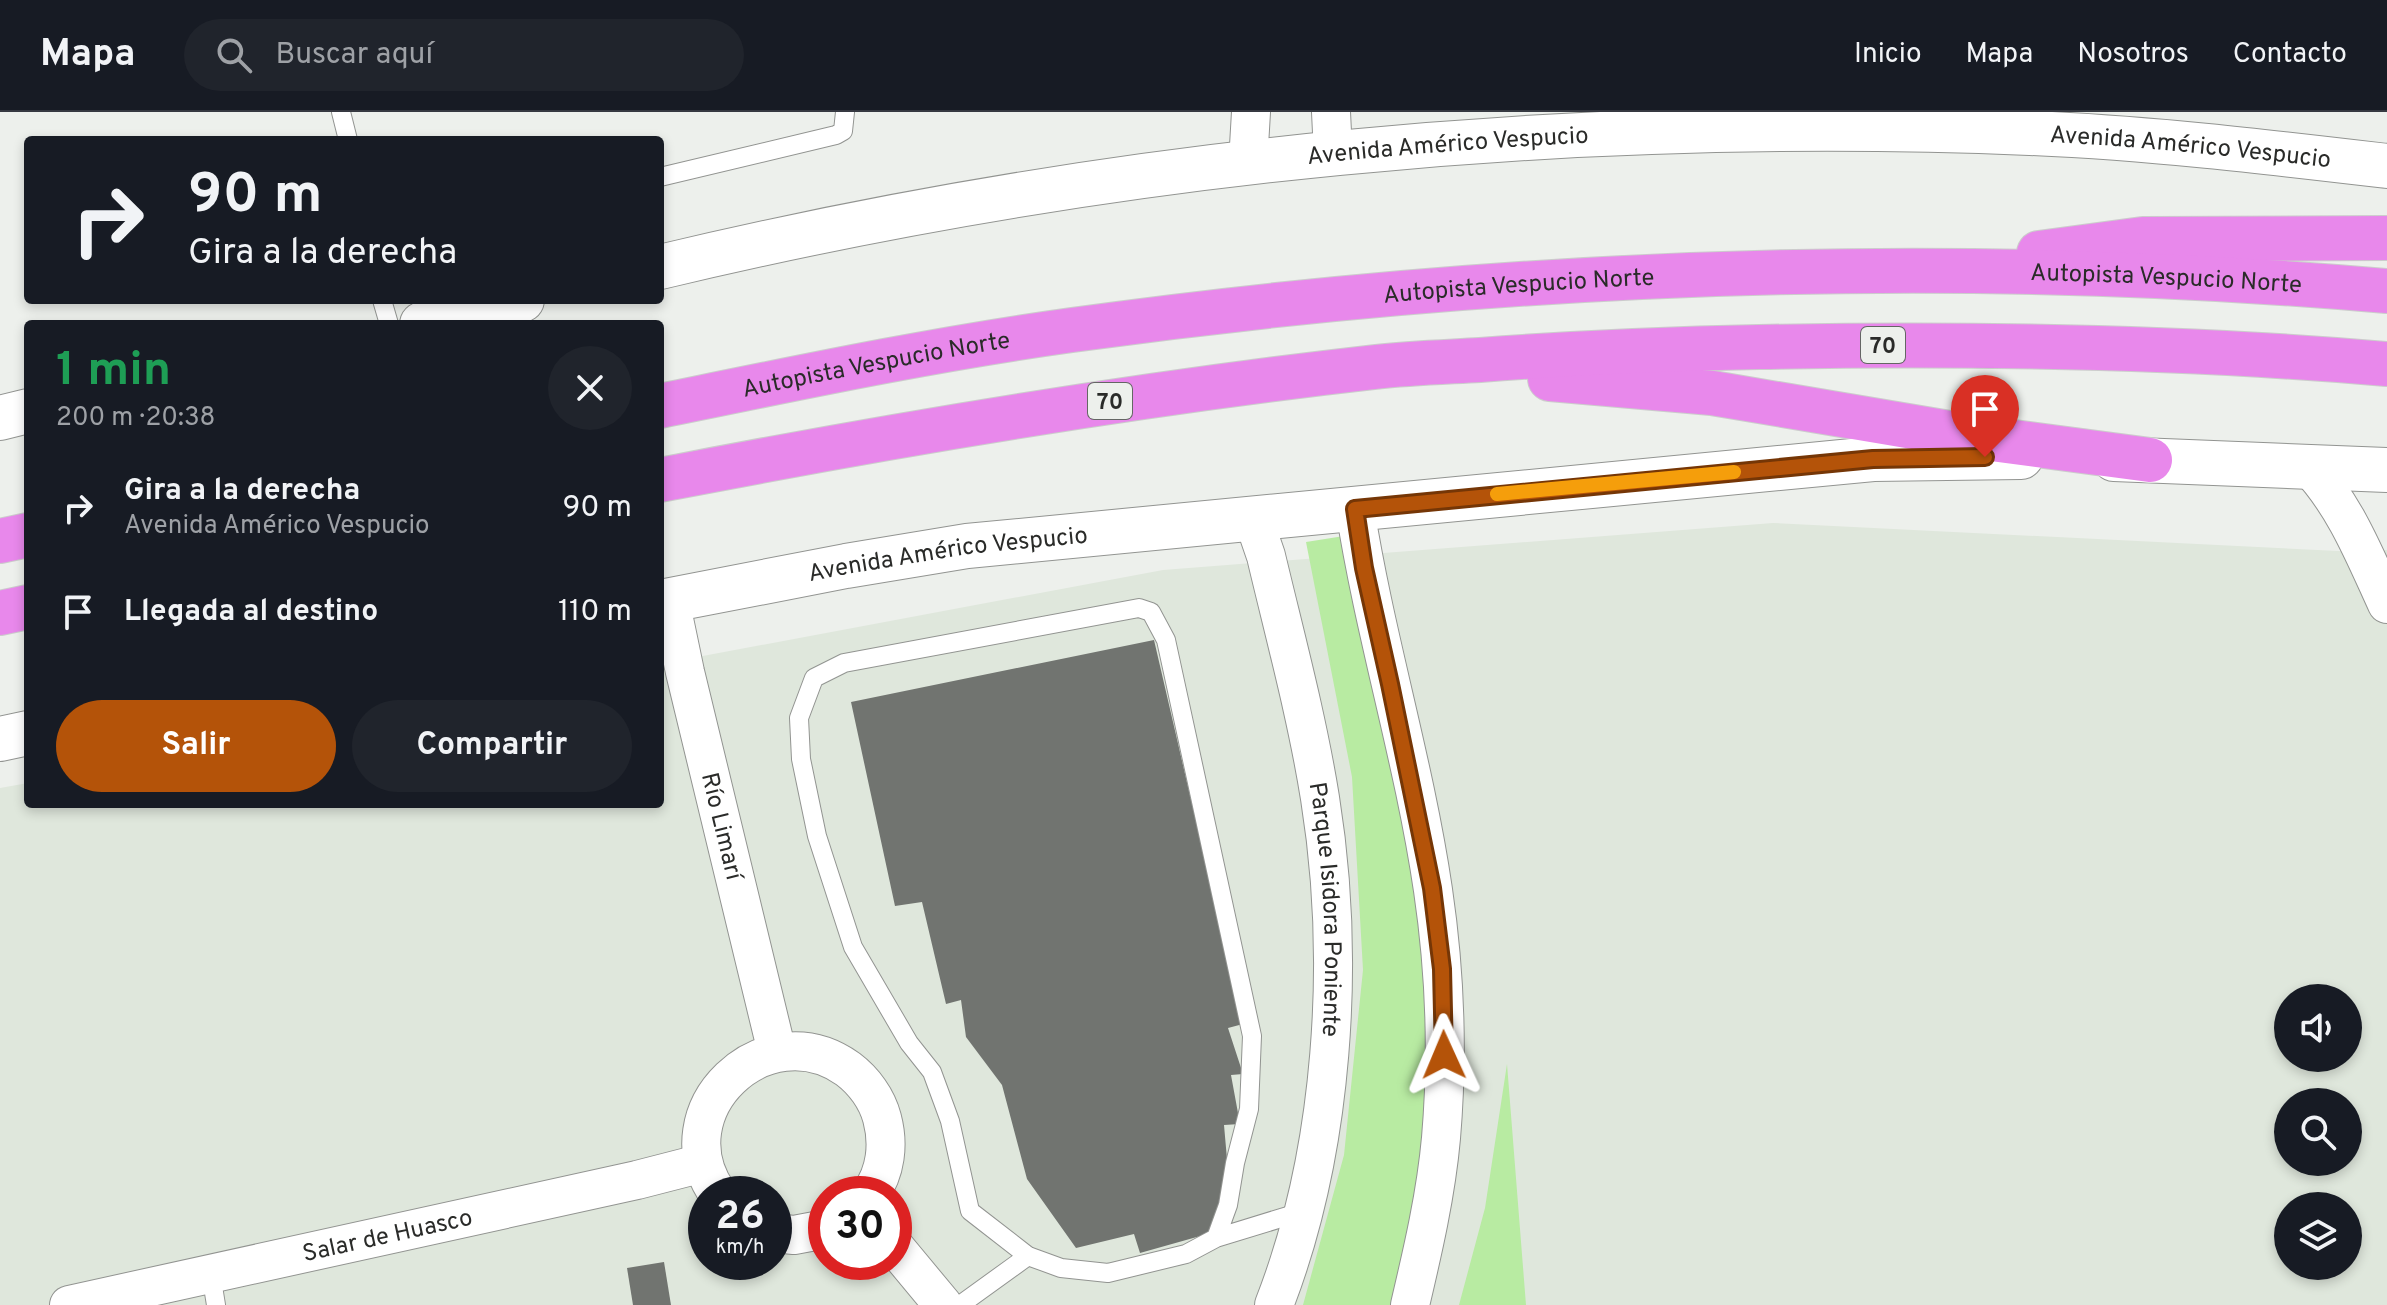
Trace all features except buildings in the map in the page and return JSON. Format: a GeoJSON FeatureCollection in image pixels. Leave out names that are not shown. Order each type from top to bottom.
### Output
{"type":"FeatureCollection","features":[{"type":"Feature","properties":{"kind":"highway"},"geometry":{"type":"LineString","coordinates":[[1959,272],[2066,247],[2143,239],[2387,238]]}},
{"type":"Feature","properties":{"kind":"highway","name":"Autopista Vespucio Norte"},"geometry":{"type":"LineString","coordinates":[[664,405],[828,372],[1068,330],[1332,299],[1524,284],[1724,274],[1959,272],[2130,274],[2387,291]]}},
{"type":"Feature","properties":{"kind":"highway","name":"70"},"geometry":{"type":"LineString","coordinates":[[664,479],[988,419],[1380,367],[1634,351],[1856,345],[2047,347],[2238,354],[2387,364]]}},
{"type":"Feature","properties":{"kind":"highway"},"geometry":{"type":"LineString","coordinates":[[1380,367],[1656,386],[1961,435],[2150,460]]}},
{"type":"Feature","properties":{"kind":"highway"},"geometry":{"type":"LineString","coordinates":[[0,541],[24,536]]}},
{"type":"Feature","properties":{"kind":"highway"},"geometry":{"type":"LineString","coordinates":[[0,613],[24,608]]}},
{"type":"Feature","properties":{"kind":"main road","name":"Avenida Américo Vespucio"},"geometry":{"type":"LineString","coordinates":[[664,266],[891,218],[1044,192],[1248,163],[1332,133],[1492,139],[1640,132],[1922,130],[2032,133],[2249,150],[2387,166]]}},
{"type":"Feature","properties":{"kind":"main road"},"geometry":{"type":"LineString","coordinates":[[439,320],[505,304]]}},
{"type":"Feature","properties":{"kind":"main road"},"geometry":{"type":"LineString","coordinates":[[0,418],[24,412]]}},
{"type":"Feature","properties":{"kind":"main road","name":"Avenida Américo Vespucio"},"geometry":{"type":"LineString","coordinates":[[665,601],[831,568],[967,546],[1873,459],[1985,457],[2150,460],[2387,470]]}},
{"type":"Feature","properties":{"kind":"main road"},"geometry":{"type":"LineString","coordinates":[[0,739],[24,734]]}},
{"type":"Feature","properties":{"kind":"street"},"geometry":{"type":"LineString","coordinates":[[1248,163],[1251,112]]}},
{"type":"Feature","properties":{"kind":"street"},"geometry":{"type":"LineString","coordinates":[[2307,465],[2345,515],[2387,604]]}},
{"type":"Feature","properties":{"kind":"street"},"geometry":{"type":"LineString","coordinates":[[1355,509],[1364,568],[1432,888],[1442,969],[1444,1083],[1441,1140],[1422,1255],[1410,1305]]}},
{"type":"Feature","properties":{"kind":"street","name":"Parque Isidora Poniente"},"geometry":{"type":"LineString","coordinates":[[1253,518],[1266,556],[1320,797],[1328,861],[1332,967],[1330,1026],[1319,1127],[1304,1211],[1274,1305]]}},
{"type":"Feature","properties":{"kind":"street","name":"Río Limarí"},"geometry":{"type":"LineString","coordinates":[[665,601],[777,1052]]}},
{"type":"Feature","properties":{"kind":"street"},"geometry":{"type":"LineString","coordinates":[[709,1176],[702,1145],[703,1127],[717,1092],[743,1066],[777,1052],[798,1051],[829,1058],[855,1074],[869,1090],[885,1129],[886,1149],[879,1176]]}},
{"type":"Feature","properties":{"kind":"street","name":"Salar de Huasco"},"geometry":{"type":"LineString","coordinates":[[69,1305],[214,1289],[637,1180],[688,1179]]}},
{"type":"Feature","properties":{"kind":"street"},"geometry":{"type":"LineString","coordinates":[[912,1268],[943,1305]]}},
{"type":"Feature","properties":{"kind":"lane"},"geometry":{"type":"LineString","coordinates":[[341,112],[347,136]]}},
{"type":"Feature","properties":{"kind":"lane"},"geometry":{"type":"LineString","coordinates":[[664,176],[836,135],[843,131],[845,112]]}},
{"type":"Feature","properties":{"kind":"lane"},"geometry":{"type":"LineString","coordinates":[[1216,1238],[1228,1205],[1249,1109],[1252,1036],[1166,640],[1151,612],[1139,608],[844,663],[814,678],[799,718],[801,759],[817,836],[853,947],[909,1043],[932,1072],[950,1121],[970,1211],[1028,1256],[1061,1268],[1108,1273],[1186,1254],[1216,1238],[1304,1211]]}},
{"type":"Feature","properties":{"kind":"lane"},"geometry":{"type":"LineString","coordinates":[[960,1305],[1028,1256]]}},
{"type":"Feature","properties":{"kind":"shaded area"},"geometry":{"type":"Polygon","coordinates":[[[1773,523],[2359,552],[2387,550],[2387,1305],[0,1305],[0,788],[24,784],[24,808],[664,808],[664,663],[1163,570],[1773,523]]]}},
{"type":"Feature","properties":{"kind":"green space"},"geometry":{"type":"Polygon","coordinates":[[[1344,536],[1385,717],[1419,919],[1428,1041],[1425,1192],[1399,1305],[1303,1305],[1344,1155],[1363,970],[1352,777],[1306,542],[1344,536]]]}},
{"type":"Feature","properties":{"kind":"green space"},"geometry":{"type":"Polygon","coordinates":[[[1507,1064],[1526,1305],[1459,1305],[1485,1208],[1507,1064]]]}},
{"type":"Feature","properties":{"kind":"slow traffic"},"geometry":{"type":"LineString","coordinates":[[1497,494],[1734,472]]}},
{"type":"Feature","properties":{"kind":"route"},"geometry":{"type":"LineString","coordinates":[[1444,1055],[1442,969],[1432,888],[1364,568],[1355,509],[1873,459],[1985,457]]}}]}
